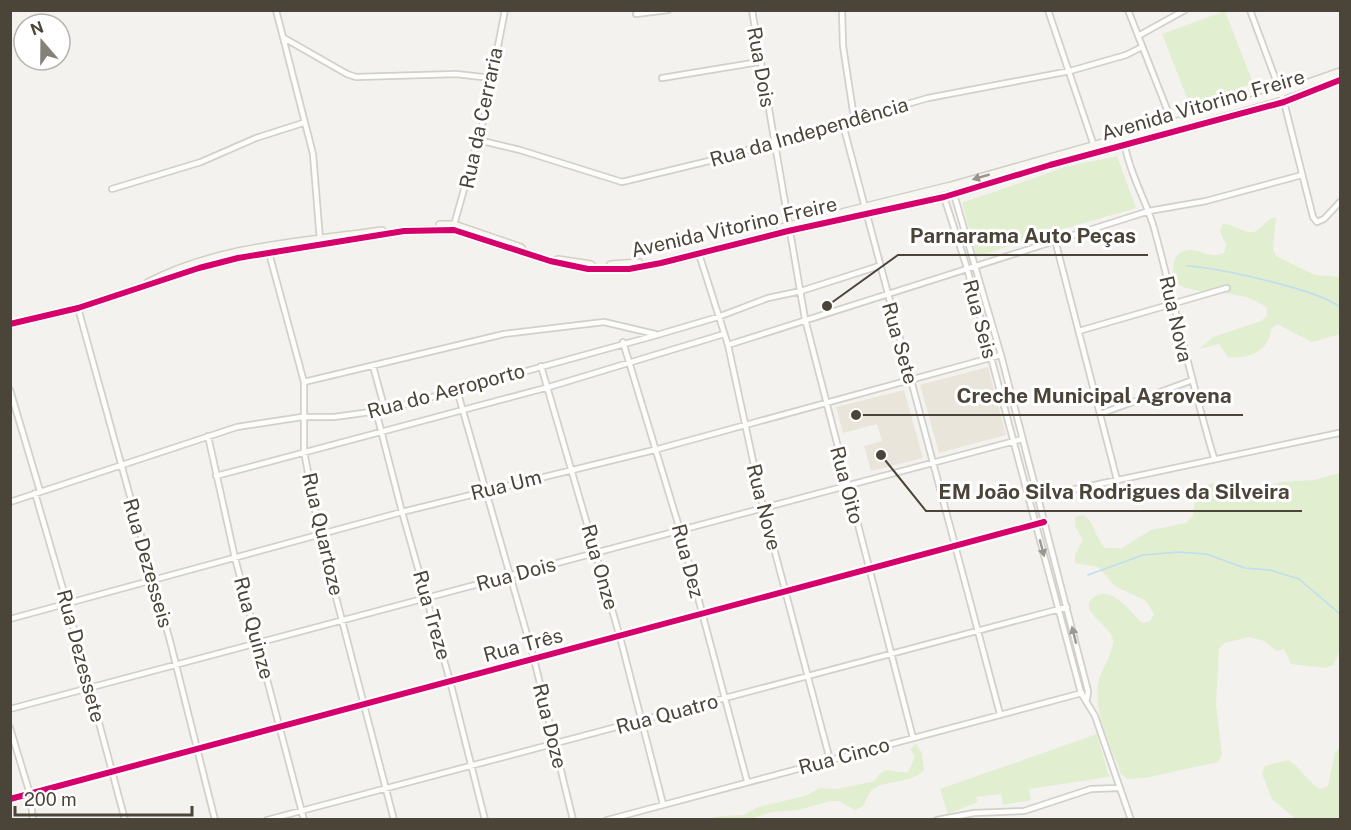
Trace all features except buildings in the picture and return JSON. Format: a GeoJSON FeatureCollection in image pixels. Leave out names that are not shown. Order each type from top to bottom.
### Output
{"type":"FeatureCollection","features":[{"type":"Feature","properties":{"kind":"street"},"geometry":{"type":"LineString","coordinates":[[276,10],[316,172],[320,240]]}},
{"type":"Feature","properties":{"kind":"street","name":"Rua da Cerraria"},"geometry":{"type":"LineString","coordinates":[[454,225],[478,140],[506,10]]}},
{"type":"Feature","properties":{"kind":"street"},"geometry":{"type":"LineString","coordinates":[[636,14],[668,10]]}},
{"type":"Feature","properties":{"kind":"street","name":"Rua Dois"},"geometry":{"type":"LineString","coordinates":[[752,10],[788,228]]}},
{"type":"Feature","properties":{"kind":"street"},"geometry":{"type":"LineString","coordinates":[[842,10],[843,46],[854,118]]}},
{"type":"Feature","properties":{"kind":"street"},"geometry":{"type":"LineString","coordinates":[[1048,10],[1094,146]]}},
{"type":"Feature","properties":{"kind":"street"},"geometry":{"type":"LineString","coordinates":[[1128,10],[1172,122]]}},
{"type":"Feature","properties":{"kind":"street"},"geometry":{"type":"LineString","coordinates":[[1138,36],[1185,10]]}},
{"type":"Feature","properties":{"kind":"street"},"geometry":{"type":"LineString","coordinates":[[1250,10],[1284,102],[1313,217],[1317,222],[1324,219],[1341,202]]}},
{"type":"Feature","properties":{"kind":"street"},"geometry":{"type":"LineString","coordinates":[[284,38],[340,71],[356,77],[456,74],[491,78]]}},
{"type":"Feature","properties":{"kind":"street","name":"Rua da Independência"},"geometry":{"type":"LineString","coordinates":[[478,140],[520,150],[622,182],[713,160],[928,98],[1070,71],[1126,55],[1142,47]]}},
{"type":"Feature","properties":{"kind":"street"},"geometry":{"type":"LineString","coordinates":[[662,78],[759,62]]}},
{"type":"Feature","properties":{"kind":"street","name":"Avenida Vitorino Freire"},"geometry":{"type":"LineString","coordinates":[[268,250],[404,231],[441,229],[550,261],[588,269],[629,268],[699,254],[865,206],[951,186],[1280,93],[1341,72]]}},
{"type":"Feature","properties":{"kind":"street","name":"Avenida Vitorino Freire"},"geometry":{"type":"LineString","coordinates":[[10,324],[78,308],[199,268],[268,250],[420,225],[454,225],[557,260],[593,265],[652,261],[788,228],[867,215],[944,197],[1284,102],[1341,80]]}},
{"type":"Feature","properties":{"kind":"street"},"geometry":{"type":"LineString","coordinates":[[842,122],[867,215]]}},
{"type":"Feature","properties":{"kind":"street"},"geometry":{"type":"LineString","coordinates":[[112,189],[201,162],[256,138],[303,123]]}},
{"type":"Feature","properties":{"kind":"street","name":"Rua Nova"},"geometry":{"type":"LineString","coordinates":[[1125,146],[1129,164],[1149,211],[1173,302],[1190,381],[1214,458]]}},
{"type":"Feature","properties":{"kind":"street"},"geometry":{"type":"LineString","coordinates":[[728,345],[976,264],[1149,211],[1206,201],[1302,175]]}},
{"type":"Feature","properties":{"kind":"street"},"geometry":{"type":"LineString","coordinates":[[951,186],[976,264],[1001,355],[1067,607],[1088,691],[1087,699]]}},
{"type":"Feature","properties":{"kind":"street","name":"Rua Seis"},"geometry":{"type":"LineString","coordinates":[[942,188],[967,268],[1081,693]]}},
{"type":"Feature","properties":{"kind":"street","name":"Rua Sete"},"geometry":{"type":"LineString","coordinates":[[867,215],[886,295],[1000,714]]}},
{"type":"Feature","properties":{"kind":"street","name":"Rua Oito"},"geometry":{"type":"LineString","coordinates":[[788,228],[805,319],[825,404],[871,570],[913,738]]}},
{"type":"Feature","properties":{"kind":"street"},"geometry":{"type":"LineString","coordinates":[[1054,240],[1117,480]]}},
{"type":"Feature","properties":{"kind":"street","name":"Rua Quartoze"},"geometry":{"type":"LineString","coordinates":[[268,250],[304,382],[302,417],[304,451],[320,536],[394,819]]}},
{"type":"Feature","properties":{"kind":"street","name":"Rua Nove"},"geometry":{"type":"LineString","coordinates":[[699,254],[728,345],[763,507],[830,760]]}},
{"type":"Feature","properties":{"kind":"street","name":"Rua do Aeroporto"},"geometry":{"type":"LineString","coordinates":[[10,502],[237,427],[302,417],[385,410],[623,342],[657,335],[718,317],[768,298],[801,291],[879,266]]}},
{"type":"Feature","properties":{"kind":"street"},"geometry":{"type":"LineString","coordinates":[[1079,331],[1227,288]]}},
{"type":"Feature","properties":{"kind":"street","name":"Rua Dezesseis"},"geometry":{"type":"LineString","coordinates":[[78,308],[102,389],[107,423],[122,464],[176,666],[214,819]]}},
{"type":"Feature","properties":{"kind":"street"},"geometry":{"type":"LineString","coordinates":[[304,382],[494,336],[582,323],[619,323],[657,335]]}},
{"type":"Feature","properties":{"kind":"street"},"geometry":{"type":"LineString","coordinates":[[216,476],[304,451],[380,433],[463,408],[549,387],[724,334]]}},
{"type":"Feature","properties":{"kind":"street","name":"Rua Dez"},"geometry":{"type":"LineString","coordinates":[[623,342],[658,449],[681,530],[747,781]]}},
{"type":"Feature","properties":{"kind":"street","name":"Rua Um"},"geometry":{"type":"LineString","coordinates":[[10,619],[402,512],[572,468],[658,449],[1001,355]]}},
{"type":"Feature","properties":{"kind":"street"},"geometry":{"type":"LineString","coordinates":[[373,366],[385,410]]}},
{"type":"Feature","properties":{"kind":"street","name":"Rua Onze"},"geometry":{"type":"LineString","coordinates":[[542,366],[620,637],[663,804]]}},
{"type":"Feature","properties":{"kind":"street"},"geometry":{"type":"LineString","coordinates":[[1100,414],[1190,381]]}},
{"type":"Feature","properties":{"kind":"street","name":"Rua Dezessete"},"geometry":{"type":"LineString","coordinates":[[10,390],[125,819]]}},
{"type":"Feature","properties":{"kind":"street","name":"Rua Doze"},"geometry":{"type":"LineString","coordinates":[[457,390],[534,659],[573,819]]}},
{"type":"Feature","properties":{"kind":"street","name":"Rua Treze"},"geometry":{"type":"LineString","coordinates":[[376,411],[380,433],[450,681],[485,819]]}},
{"type":"Feature","properties":{"kind":"street"},"geometry":{"type":"LineString","coordinates":[[1038,497],[1339,433]]}},
{"type":"Feature","properties":{"kind":"street","name":"Rua Quinze"},"geometry":{"type":"LineString","coordinates":[[208,436],[236,558],[304,819]]}},
{"type":"Feature","properties":{"kind":"street","name":"Rua Dois"},"geometry":{"type":"LineString","coordinates":[[10,709],[1022,439]]}},
{"type":"Feature","properties":{"kind":"street","name":"Rua Três"},"geometry":{"type":"LineString","coordinates":[[10,799],[1044,522]]}},
{"type":"Feature","properties":{"kind":"street","name":"Rua Quatro"},"geometry":{"type":"LineString","coordinates":[[267,819],[641,722],[1067,607]]}},
{"type":"Feature","properties":{"kind":"street","name":"Rua Cinco"},"geometry":{"type":"LineString","coordinates":[[607,819],[1088,691]]}},
{"type":"Feature","properties":{"kind":"street"},"geometry":{"type":"LineString","coordinates":[[1081,693],[1087,699],[1131,819]]}},
{"type":"Feature","properties":{"kind":"street"},"geometry":{"type":"LineString","coordinates":[[10,728],[30,794],[33,819]]}},
{"type":"Feature","properties":{"kind":"street"},"geometry":{"type":"LineString","coordinates":[[937,819],[974,813],[1024,812],[1090,789],[1118,788]]}},
{"type":"Feature","properties":{"kind":"shaded area"},"geometry":{"type":"Polygon","coordinates":[[[988,367],[1006,435],[939,453],[920,385],[988,367]]]}},
{"type":"Feature","properties":{"kind":"shaded area"},"geometry":{"type":"Polygon","coordinates":[[[904,390],[923,458],[871,471],[864,446],[882,441],[877,424],[843,433],[836,407],[904,390]]]}},
{"type":"Feature","properties":{"kind":"green space"},"geometry":{"type":"Polygon","coordinates":[[[1225,11],[1253,83],[1191,108],[1162,34],[1225,11]]]}},
{"type":"Feature","properties":{"kind":"green space"},"geometry":{"type":"Polygon","coordinates":[[[1117,156],[1136,208],[977,257],[962,203],[1065,167],[1117,156]]]}},
{"type":"Feature","properties":{"kind":"green space"},"geometry":{"type":"Polygon","coordinates":[[[1276,217],[1273,249],[1276,256],[1315,275],[1340,277],[1340,334],[1312,342],[1277,324],[1271,329],[1262,348],[1250,355],[1228,357],[1219,344],[1199,349],[1213,337],[1261,321],[1267,316],[1267,308],[1247,297],[1201,291],[1179,285],[1173,268],[1176,257],[1180,253],[1192,250],[1211,255],[1224,253],[1226,245],[1220,231],[1223,224],[1252,232],[1276,217]]]}},
{"type":"Feature","properties":{"kind":"green space"},"geometry":{"type":"Polygon","coordinates":[[[1340,473],[1340,651],[1333,665],[1326,668],[1291,664],[1284,649],[1277,651],[1264,641],[1249,637],[1224,643],[1219,649],[1216,704],[1222,754],[1218,762],[1145,778],[1127,779],[1121,774],[1098,708],[1099,679],[1111,653],[1113,641],[1107,629],[1095,617],[1089,606],[1091,600],[1104,594],[1116,598],[1142,623],[1150,621],[1154,614],[1146,601],[1115,586],[1098,567],[1075,563],[1075,555],[1083,540],[1075,526],[1075,517],[1083,515],[1087,518],[1105,548],[1122,548],[1151,530],[1186,523],[1193,515],[1195,499],[1206,486],[1213,483],[1254,491],[1279,482],[1314,480],[1340,473]]]}},
{"type":"Feature","properties":{"kind":"green space"},"geometry":{"type":"Polygon","coordinates":[[[1097,734],[1109,777],[1029,789],[1031,800],[1003,805],[1001,794],[976,797],[978,802],[948,814],[940,789],[1097,734]]]}},
{"type":"Feature","properties":{"kind":"green space"},"geometry":{"type":"Polygon","coordinates":[[[916,744],[922,753],[924,770],[912,778],[877,787],[872,790],[863,806],[855,810],[839,801],[830,801],[798,810],[772,812],[750,819],[707,819],[744,815],[758,807],[805,796],[820,788],[837,789],[875,781],[882,772],[889,770],[908,772],[915,757],[910,749],[916,744]]]}},
{"type":"Feature","properties":{"kind":"green space"},"geometry":{"type":"Polygon","coordinates":[[[1340,747],[1340,819],[1296,819],[1272,799],[1262,774],[1265,766],[1288,760],[1320,789],[1328,786],[1335,753],[1340,747]]]}},
{"type":"Feature","properties":{"kind":"waterway"},"geometry":{"type":"LineString","coordinates":[[1187,266],[1243,275],[1289,287],[1328,300],[1340,307]]}},
{"type":"Feature","properties":{"kind":"waterway"},"geometry":{"type":"LineString","coordinates":[[1088,575],[1143,555],[1178,552],[1206,554],[1245,568],[1270,570],[1299,579],[1340,614]]}},
{"type":"Feature","properties":{"kind":"cycle path"},"geometry":{"type":"LineString","coordinates":[[10,324],[78,308],[199,268],[238,258],[404,231],[454,230],[550,261],[588,269],[629,269],[944,197],[1050,165],[1284,102],[1340,80]]}},
{"type":"Feature","properties":{"kind":"cycle path"},"geometry":{"type":"LineString","coordinates":[[10,799],[1044,522]]}},
{"type":"Feature","properties":{"kind":"place","name":"Parnarama Auto Peças"},"geometry":{"type":"Point","coordinates":[827,306]}},
{"type":"Feature","properties":{"kind":"place","name":"Creche Municipal Agrovena"},"geometry":{"type":"Point","coordinates":[856,415]}},
{"type":"Feature","properties":{"kind":"place","name":"EM João Silva Rodrigues da Silveira"},"geometry":{"type":"Point","coordinates":[881,455]}}]}
